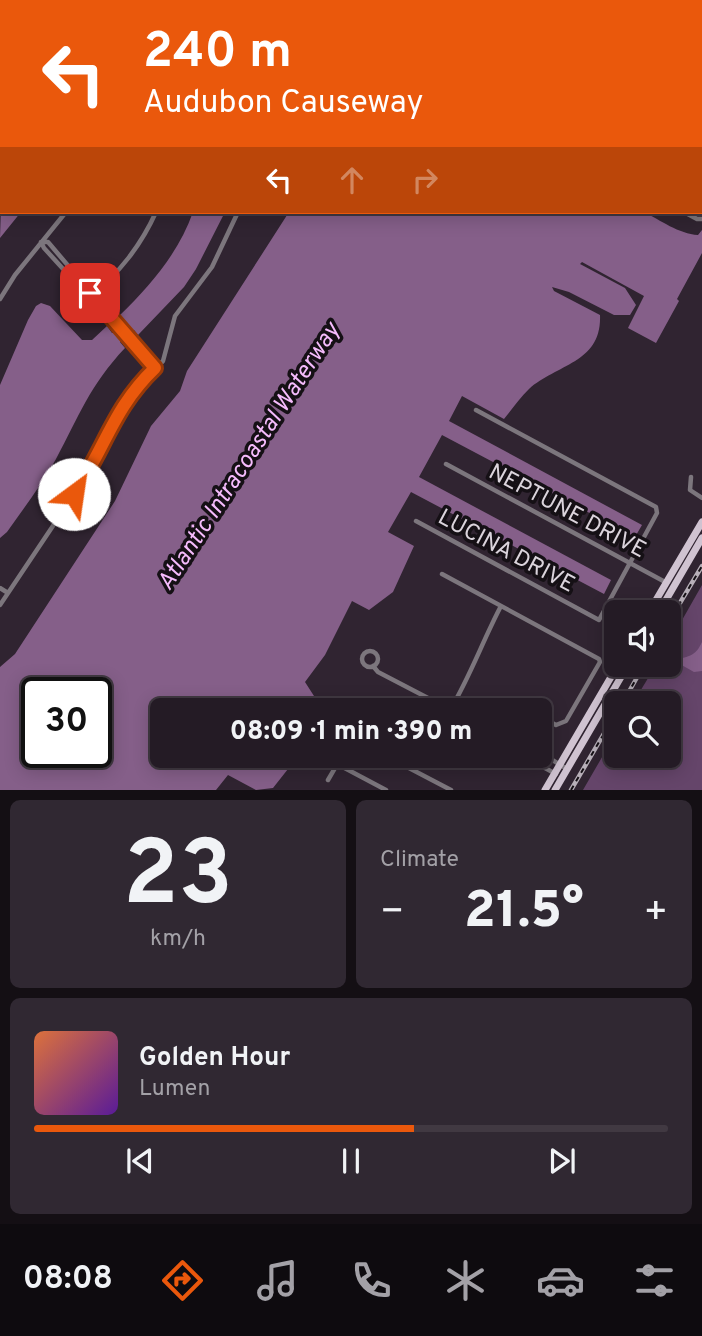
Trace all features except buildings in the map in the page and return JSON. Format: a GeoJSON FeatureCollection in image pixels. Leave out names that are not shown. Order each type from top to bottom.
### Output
{"type":"FeatureCollection","features":[{"type":"Feature","properties":{"kind":"main road"},"geometry":{"type":"LineString","coordinates":[[664,600],[702,522]]}},
{"type":"Feature","properties":{"kind":"main road"},"geometry":{"type":"LineString","coordinates":[[658,600],[702,538]]}},
{"type":"Feature","properties":{"kind":"main road"},"geometry":{"type":"LineString","coordinates":[[564,767],[612,677]]}},
{"type":"Feature","properties":{"kind":"main road"},"geometry":{"type":"LineString","coordinates":[[545,790],[559,775],[620,677]]}},
{"type":"Feature","properties":{"kind":"main road"},"geometry":{"type":"LineString","coordinates":[[555,790],[559,775]]}},
{"type":"Feature","properties":{"kind":"street"},"geometry":{"type":"LineString","coordinates":[[0,299],[15,275],[64,214]]}},
{"type":"Feature","properties":{"kind":"street"},"geometry":{"type":"LineString","coordinates":[[90,293],[123,262],[155,214]]}},
{"type":"Feature","properties":{"kind":"street"},"geometry":{"type":"LineString","coordinates":[[0,605],[83,481],[124,403],[165,358],[175,316],[212,267],[237,214]]}},
{"type":"Feature","properties":{"kind":"street"},"geometry":{"type":"LineString","coordinates":[[41,242],[48,242],[155,368]]}},
{"type":"Feature","properties":{"kind":"street"},"geometry":{"type":"LineString","coordinates":[[476,410],[656,507],[657,513],[630,563]]}},
{"type":"Feature","properties":{"kind":"street","name":"NEPTUNE DRIVE"},"geometry":{"type":"LineString","coordinates":[[446,464],[670,585]]}},
{"type":"Feature","properties":{"kind":"street"},"geometry":{"type":"LineString","coordinates":[[691,477],[690,490],[702,498]]}},
{"type":"Feature","properties":{"kind":"street","name":"LUCINA DRIVE"},"geometry":{"type":"LineString","coordinates":[[416,521],[599,620],[630,563]]}},
{"type":"Feature","properties":{"kind":"street"},"geometry":{"type":"LineString","coordinates":[[442,574],[599,659],[600,662],[566,721],[556,725],[552,723]]}},
{"type":"Feature","properties":{"kind":"street"},"geometry":{"type":"LineString","coordinates":[[0,588],[8,593]]}},
{"type":"Feature","properties":{"kind":"street"},"geometry":{"type":"LineString","coordinates":[[457,698],[500,606]]}},
{"type":"Feature","properties":{"kind":"street"},"geometry":{"type":"LineString","coordinates":[[373,666],[378,672],[428,698]]}},
{"type":"Feature","properties":{"kind":"street"},"geometry":{"type":"LineString","coordinates":[[552,761],[564,767]]}},
{"type":"Feature","properties":{"kind":"street"},"geometry":{"type":"LineString","coordinates":[[328,780],[335,768]]}},
{"type":"Feature","properties":{"kind":"street"},"geometry":{"type":"LineString","coordinates":[[345,768],[386,790]]}},
{"type":"Feature","properties":{"kind":"street"},"geometry":{"type":"LineString","coordinates":[[409,768],[451,790]]}},
{"type":"Feature","properties":{"kind":"street"},"geometry":{"type":"LineString","coordinates":[[549,768],[559,775]]}},
{"type":"Feature","properties":{"kind":"shaded area"},"geometry":{"type":"Polygon","coordinates":[[[702,585],[702,790],[583,790],[604,754],[604,768],[681,768],[681,691],[640,691],[649,677],[681,677],[681,622],[702,585]]]}},
{"type":"Feature","properties":{"kind":"water"},"geometry":{"type":"Polygon","coordinates":[[[1,214],[19,214],[0,238],[1,214]]]}},
{"type":"Feature","properties":{"kind":"water"},"geometry":{"type":"Polygon","coordinates":[[[192,214],[224,214],[184,287],[138,335],[134,330],[130,330],[121,338],[120,342],[125,348],[94,388],[39,487],[0,538],[0,385],[36,306],[41,303],[50,306],[82,340],[92,340],[107,326],[112,333],[117,333],[125,325],[120,315],[163,267],[192,214]]]}},
{"type":"Feature","properties":{"kind":"water","name":"Atlantic Intracoastal Waterway"},"geometry":{"type":"Polygon","coordinates":[[[288,214],[648,214],[684,232],[698,235],[702,230],[702,253],[656,343],[628,328],[644,296],[582,262],[580,264],[625,288],[636,305],[630,315],[614,315],[569,292],[552,287],[554,291],[600,315],[599,331],[594,343],[576,361],[529,389],[504,419],[462,396],[449,421],[642,525],[635,537],[442,435],[419,477],[611,580],[604,594],[411,492],[388,532],[414,546],[393,592],[369,610],[352,601],[325,655],[305,682],[315,698],[150,698],[150,768],[289,768],[273,788],[256,790],[228,775],[216,790],[0,790],[0,667],[15,654],[115,501],[151,426],[180,391],[187,371],[288,214]]]}},
{"type":"Feature","properties":{"kind":"water"},"geometry":{"type":"Polygon","coordinates":[[[702,642],[702,671],[694,672],[681,665],[681,658],[690,656],[702,642]]]}},
{"type":"Feature","properties":{"kind":"railway"},"geometry":{"type":"LineString","coordinates":[[681,601],[702,566]]}},
{"type":"Feature","properties":{"kind":"railway"},"geometry":{"type":"LineString","coordinates":[[629,691],[637,677]]}},
{"type":"Feature","properties":{"kind":"railway"},"geometry":{"type":"LineString","coordinates":[[571,790],[604,734]]}},
{"type":"Feature","properties":{"kind":"route"},"geometry":{"type":"LineString","coordinates":[[74,494],[88,473],[115,416],[155,368],[90,293]]}}]}
